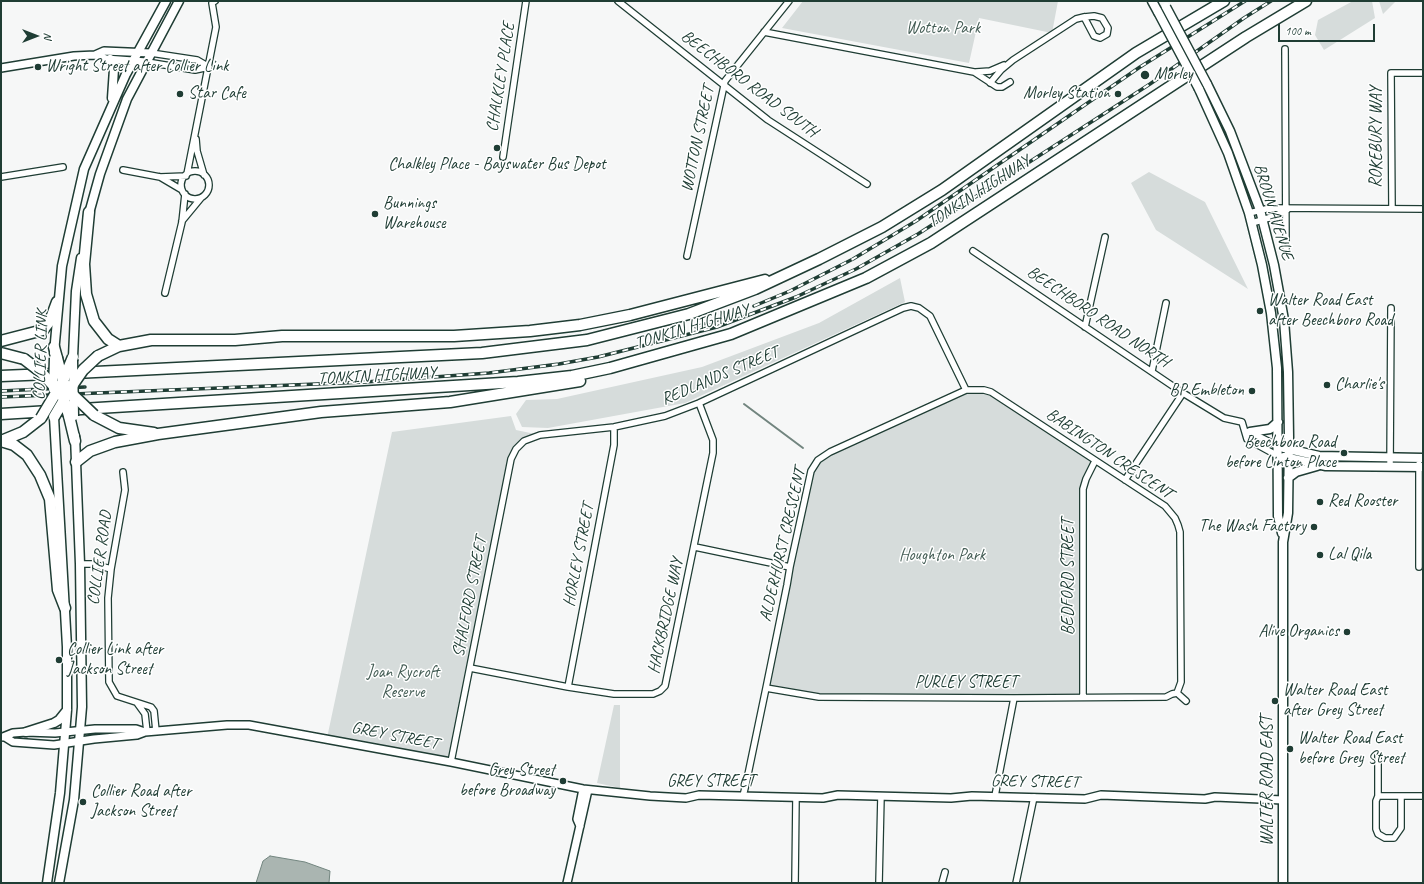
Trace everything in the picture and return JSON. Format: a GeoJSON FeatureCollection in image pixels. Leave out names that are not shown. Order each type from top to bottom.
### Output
{"type":"FeatureCollection","features":[{"type":"Feature","properties":{"kind":"highway","name":"TONKIN HIGHWAY"},"geometry":{"type":"LineString","coordinates":[[1,376],[446,356],[524,349],[607,335],[689,314],[755,290],[848,245],[912,209],[1136,53],[1224,1]]}},
{"type":"Feature","properties":{"kind":"highway","name":"TONKIN HIGHWAY"},"geometry":{"type":"LineString","coordinates":[[1,414],[483,385],[572,376],[610,368],[731,334],[830,294],[899,261],[938,238],[1246,37],[1306,1]]}},
{"type":"Feature","properties":{"kind":"highway"},"geometry":{"type":"LineString","coordinates":[[89,212],[84,264],[86,294],[94,321],[108,339],[119,346]]}},
{"type":"Feature","properties":{"kind":"highway"},"geometry":{"type":"LineString","coordinates":[[54,417],[69,390],[83,370],[98,356],[119,346],[151,340],[170,339],[235,340],[282,336],[454,336],[530,331],[630,315],[787,274]]}},
{"type":"Feature","properties":{"kind":"highway"},"geometry":{"type":"LineString","coordinates":[[1,341],[43,330],[50,321],[57,302]]}},
{"type":"Feature","properties":{"kind":"highway"},"geometry":{"type":"LineString","coordinates":[[54,347],[55,358],[69,390],[94,415],[119,428],[158,434]]}},
{"type":"Feature","properties":{"kind":"highway"},"geometry":{"type":"LineString","coordinates":[[1,353],[24,359],[41,372],[55,392]]}},
{"type":"Feature","properties":{"kind":"highway"},"geometry":{"type":"LineString","coordinates":[[73,357],[69,390],[75,442]]}},
{"type":"Feature","properties":{"kind":"highway"},"geometry":{"type":"LineString","coordinates":[[76,462],[90,451],[116,442],[158,434],[321,412],[482,398],[584,380],[610,368]]}},
{"type":"Feature","properties":{"kind":"highway"},"geometry":{"type":"LineString","coordinates":[[55,392],[69,390]]}},
{"type":"Feature","properties":{"kind":"highway"},"geometry":{"type":"LineString","coordinates":[[1,441],[23,432],[41,418],[55,392]]}},
{"type":"Feature","properties":{"kind":"highway"},"geometry":{"type":"LineString","coordinates":[[1,441],[14,444],[27,455],[40,475],[50,499],[58,590],[65,608]]}},
{"type":"Feature","properties":{"kind":"main road","name":"COLLIER LINK"},"geometry":{"type":"LineString","coordinates":[[54,347],[57,302],[65,247],[84,169],[111,107],[138,52],[166,1]]}},
{"type":"Feature","properties":{"kind":"main road","name":"COLLIER LINK"},"geometry":{"type":"LineString","coordinates":[[73,357],[76,290],[89,212],[112,136],[127,99],[179,1]]}},
{"type":"Feature","properties":{"kind":"main road","name":"BROUN AVENUE"},"geometry":{"type":"LineString","coordinates":[[1152,1],[1199,89],[1228,153],[1252,223],[1271,313],[1277,368],[1278,446]]}},
{"type":"Feature","properties":{"kind":"main road","name":"BROUN AVENUE"},"geometry":{"type":"LineString","coordinates":[[1165,4],[1230,131],[1263,220],[1274,265],[1284,320],[1288,372],[1289,450]]}},
{"type":"Feature","properties":{"kind":"main road"},"geometry":{"type":"LineString","coordinates":[[110,60],[114,69],[115,77],[111,107]]}},
{"type":"Feature","properties":{"kind":"main road","name":"COLLIER LINK"},"geometry":{"type":"LineString","coordinates":[[55,358],[54,417],[65,608],[66,732]]}},
{"type":"Feature","properties":{"kind":"main road"},"geometry":{"type":"LineString","coordinates":[[1247,432],[1270,429],[1278,422]]}},
{"type":"Feature","properties":{"kind":"main road"},"geometry":{"type":"LineString","coordinates":[[58,883],[74,800],[81,730],[82,695],[80,564],[75,442]]}},
{"type":"Feature","properties":{"kind":"main road","name":"BEECHBORO ROAD NORTH"},"geometry":{"type":"LineString","coordinates":[[1278,446],[1289,450],[1319,456],[1421,458]]}},
{"type":"Feature","properties":{"kind":"main road","name":"WALTER ROAD EAST"},"geometry":{"type":"LineString","coordinates":[[1278,446],[1278,516],[1283,536]]}},
{"type":"Feature","properties":{"kind":"main road","name":"WALTER ROAD EAST"},"geometry":{"type":"LineString","coordinates":[[1283,883],[1283,536],[1288,513],[1289,450]]}},
{"type":"Feature","properties":{"kind":"main road","name":"BEECHBORO ROAD NORTH"},"geometry":{"type":"LineString","coordinates":[[1278,456],[1322,465],[1421,467]]}},
{"type":"Feature","properties":{"kind":"main road"},"geometry":{"type":"LineString","coordinates":[[1288,478],[1300,470],[1322,465]]}},
{"type":"Feature","properties":{"kind":"main road"},"geometry":{"type":"LineString","coordinates":[[26,732],[54,724],[67,710]]}},
{"type":"Feature","properties":{"kind":"main road"},"geometry":{"type":"LineString","coordinates":[[48,883],[60,793],[66,732]]}},
{"type":"Feature","properties":{"kind":"street"},"geometry":{"type":"LineString","coordinates":[[165,293],[182,222],[184,192],[182,181],[187,175],[216,27],[212,3],[214,1]]}},
{"type":"Feature","properties":{"kind":"street","name":"CHALKLEY PLACE"},"geometry":{"type":"LineString","coordinates":[[503,157],[526,1]]}},
{"type":"Feature","properties":{"kind":"street","name":"BEECHBORO ROAD SOUTH"},"geometry":{"type":"LineString","coordinates":[[618,1],[768,120],[867,184]]}},
{"type":"Feature","properties":{"kind":"street","name":"WOTTON STREET"},"geometry":{"type":"LineString","coordinates":[[687,256],[724,81],[789,1]]}},
{"type":"Feature","properties":{"kind":"street"},"geometry":{"type":"LineString","coordinates":[[764,32],[974,72],[990,71],[1013,60],[1076,20],[1084,17],[1094,16],[1102,18],[1108,28],[1107,34],[1100,38],[1094,36],[1084,17]]}},
{"type":"Feature","properties":{"kind":"street"},"geometry":{"type":"LineString","coordinates":[[1285,49],[1287,210],[1286,251]]}},
{"type":"Feature","properties":{"kind":"street"},"geometry":{"type":"LineString","coordinates":[[95,55],[104,51],[151,53],[197,60],[209,67]]}},
{"type":"Feature","properties":{"kind":"street"},"geometry":{"type":"LineString","coordinates":[[1,68],[74,56],[95,55],[110,60],[147,62],[195,70],[209,67]]}},
{"type":"Feature","properties":{"kind":"street"},"geometry":{"type":"LineString","coordinates":[[990,83],[1001,70],[1013,60]]}},
{"type":"Feature","properties":{"kind":"street"},"geometry":{"type":"LineString","coordinates":[[974,72],[990,83],[1002,87],[1010,82]]}},
{"type":"Feature","properties":{"kind":"street","name":"ROKEBURY WAY"},"geometry":{"type":"LineString","coordinates":[[1392,210],[1391,73],[1423,73]]}},
{"type":"Feature","properties":{"kind":"street"},"geometry":{"type":"LineString","coordinates":[[182,222],[201,198],[208,192],[209,187],[209,183],[204,175],[197,151],[196,132]]}},
{"type":"Feature","properties":{"kind":"street"},"geometry":{"type":"LineString","coordinates":[[1,177],[63,167]]}},
{"type":"Feature","properties":{"kind":"street"},"geometry":{"type":"LineString","coordinates":[[123,170],[160,177],[187,175],[196,172],[204,175]]}},
{"type":"Feature","properties":{"kind":"street"},"geometry":{"type":"LineString","coordinates":[[160,177],[184,192],[192,199],[201,198]]}},
{"type":"Feature","properties":{"kind":"street"},"geometry":{"type":"LineString","coordinates":[[1249,213],[1260,210],[1423,209]]}},
{"type":"Feature","properties":{"kind":"street"},"geometry":{"type":"LineString","coordinates":[[1252,223],[1287,210]]}},
{"type":"Feature","properties":{"kind":"street"},"geometry":{"type":"LineString","coordinates":[[1085,327],[1105,237]]}},
{"type":"Feature","properties":{"kind":"street","name":"BEECHBORO ROAD NORTH"},"geometry":{"type":"LineString","coordinates":[[973,251],[1183,393],[1224,418],[1242,422],[1247,432],[1247,439],[1278,456]]}},
{"type":"Feature","properties":{"kind":"street"},"geometry":{"type":"LineString","coordinates":[[1152,371],[1166,303]]}},
{"type":"Feature","properties":{"kind":"street","name":"REDLANDS STREET"},"geometry":{"type":"LineString","coordinates":[[524,441],[540,434],[614,427],[665,416],[699,403],[903,308],[911,306],[919,308],[930,316],[966,390]]}},
{"type":"Feature","properties":{"kind":"street"},"geometry":{"type":"LineString","coordinates":[[1390,467],[1391,308]]}},
{"type":"Feature","properties":{"kind":"street","name":"BABINGTON CRESCENT"},"geometry":{"type":"LineString","coordinates":[[966,390],[975,389],[991,392],[1165,506],[1175,518],[1180,532],[1181,682],[1177,693]]}},
{"type":"Feature","properties":{"kind":"street","name":"ALDERHURST CRESCENT"},"geometry":{"type":"LineString","coordinates":[[744,796],[811,471],[818,460],[830,452],[966,390]]}},
{"type":"Feature","properties":{"kind":"street"},"geometry":{"type":"LineString","coordinates":[[1125,480],[1183,393]]}},
{"type":"Feature","properties":{"kind":"street","name":"HACKBRIDGE WAY"},"geometry":{"type":"LineString","coordinates":[[470,668],[568,687],[624,695],[653,694],[660,691],[665,686],[695,547],[713,453],[713,440],[699,403]]}},
{"type":"Feature","properties":{"kind":"street","name":"HORLEY STREET"},"geometry":{"type":"LineString","coordinates":[[568,687],[614,445],[614,427]]}},
{"type":"Feature","properties":{"kind":"street","name":"BEECHBORO ROAD NORTH"},"geometry":{"type":"LineString","coordinates":[[1247,432],[1278,446]]}},
{"type":"Feature","properties":{"kind":"street","name":"SHALFORD STREET"},"geometry":{"type":"LineString","coordinates":[[452,762],[511,459],[516,449],[524,441]]}},
{"type":"Feature","properties":{"kind":"street"},"geometry":{"type":"LineString","coordinates":[[1419,567],[1421,458]]}},
{"type":"Feature","properties":{"kind":"street","name":"BEDFORD STREET"},"geometry":{"type":"LineString","coordinates":[[1083,697],[1083,489],[1095,461]]}},
{"type":"Feature","properties":{"kind":"street","name":"COLLIER ROAD"},"geometry":{"type":"LineString","coordinates":[[123,472],[126,490],[111,569],[108,598],[109,682],[117,696],[137,703],[147,704],[151,707],[154,711],[156,731]]}},
{"type":"Feature","properties":{"kind":"street"},"geometry":{"type":"LineString","coordinates":[[695,547],[790,567]]}},
{"type":"Feature","properties":{"kind":"street"},"geometry":{"type":"LineString","coordinates":[[80,564],[93,564],[111,569]]}},
{"type":"Feature","properties":{"kind":"street","name":"PURLEY STREET"},"geometry":{"type":"LineString","coordinates":[[766,688],[819,697],[1166,697],[1177,693]]}},
{"type":"Feature","properties":{"kind":"street"},"geometry":{"type":"LineString","coordinates":[[1177,693],[1186,700]]}},
{"type":"Feature","properties":{"kind":"street"},"geometry":{"type":"LineString","coordinates":[[995,796],[1014,698]]}},
{"type":"Feature","properties":{"kind":"street"},"geometry":{"type":"LineString","coordinates":[[137,703],[145,714],[146,732]]}},
{"type":"Feature","properties":{"kind":"street","name":"GREY STREET"},"geometry":{"type":"LineString","coordinates":[[3,737],[13,742],[65,744],[80,741],[137,736],[146,732],[228,725],[249,725],[452,762],[585,790],[676,797],[699,795],[823,798],[838,795],[951,798],[964,796],[995,796],[1085,799],[1101,795],[1283,800]]}},
{"type":"Feature","properties":{"kind":"street","name":"GREY STREET"},"geometry":{"type":"LineString","coordinates":[[3,737],[26,732],[66,732],[81,730],[136,729],[146,732]]}},
{"type":"Feature","properties":{"kind":"street"},"geometry":{"type":"LineString","coordinates":[[1378,756],[1376,829],[1381,836],[1390,839],[1397,835],[1401,828],[1401,796]]}},
{"type":"Feature","properties":{"kind":"street"},"geometry":{"type":"LineString","coordinates":[[567,883],[580,826],[585,790]]}},
{"type":"Feature","properties":{"kind":"street"},"geometry":{"type":"LineString","coordinates":[[879,883],[880,796]]}},
{"type":"Feature","properties":{"kind":"street"},"geometry":{"type":"LineString","coordinates":[[1378,796],[1423,796]]}},
{"type":"Feature","properties":{"kind":"street"},"geometry":{"type":"LineString","coordinates":[[796,797],[796,883]]}},
{"type":"Feature","properties":{"kind":"street"},"geometry":{"type":"LineString","coordinates":[[1016,883],[1034,797]]}},
{"type":"Feature","properties":{"kind":"street"},"geometry":{"type":"LineString","coordinates":[[942,883],[945,872]]}},
{"type":"Feature","properties":{"kind":"green space","name":"Wotton Park"},"geometry":{"type":"Polygon","coordinates":[[[803,1],[1058,1],[1052,33],[979,18],[969,63],[782,28],[803,1]]]}},
{"type":"Feature","properties":{"kind":"green space"},"geometry":{"type":"Polygon","coordinates":[[[1353,1],[1372,1],[1375,18],[1324,50],[1315,35],[1318,20],[1353,1]]]}},
{"type":"Feature","properties":{"kind":"green space"},"geometry":{"type":"Polygon","coordinates":[[[1379,1],[1396,1],[1383,14],[1379,1]]]}},
{"type":"Feature","properties":{"kind":"green space"},"geometry":{"type":"Polygon","coordinates":[[[1149,172],[1205,202],[1248,289],[1156,230],[1131,183],[1149,172]]]}},
{"type":"Feature","properties":{"kind":"green space"},"geometry":{"type":"Polygon","coordinates":[[[900,278],[905,302],[685,403],[548,428],[522,427],[516,414],[526,400],[557,399],[702,367],[819,323],[900,278]]]}},
{"type":"Feature","properties":{"kind":"green space","name":"Houghton Park"},"geometry":{"type":"Polygon","coordinates":[[[966,390],[984,390],[1095,461],[1085,479],[1083,697],[819,697],[766,688],[811,471],[818,460],[966,390]]]}},
{"type":"Feature","properties":{"kind":"green space","name":"Joan Rycroft Reserve"},"geometry":{"type":"Polygon","coordinates":[[[511,416],[516,430],[540,435],[529,438],[513,454],[451,762],[327,738],[392,432],[511,416]]]}},
{"type":"Feature","properties":{"kind":"green space"},"geometry":{"type":"Polygon","coordinates":[[[614,705],[620,705],[620,788],[597,783],[614,705]]]}},
{"type":"Feature","properties":{"kind":"shaded area"},"geometry":{"type":"Polygon","coordinates":[[[270,856],[305,862],[330,871],[329,883],[256,883],[263,861],[270,856]]]}},
{"type":"Feature","properties":{"kind":"waterway"},"geometry":{"type":"LineString","coordinates":[[744,404],[803,448]]}},
{"type":"Feature","properties":{"kind":"railway"},"geometry":{"type":"LineString","coordinates":[[754,306],[790,291],[853,259],[916,221],[1140,67],[1245,1]]}},
{"type":"Feature","properties":{"kind":"railway"},"geometry":{"type":"LineString","coordinates":[[1,397],[365,382],[489,373],[559,364],[598,357],[717,327],[796,297],[856,269],[918,234],[1150,84],[1244,18],[1271,1]]}},
{"type":"Feature","properties":{"kind":"railway"},"geometry":{"type":"LineString","coordinates":[[696,327],[738,313]]}},
{"type":"Feature","properties":{"kind":"railway"},"geometry":{"type":"LineString","coordinates":[[1,391],[85,387]]}},
{"type":"Feature","properties":{"kind":"place","name":"Wright Street after Collier Link"},"geometry":{"type":"Point","coordinates":[38,67]}},
{"type":"Feature","properties":{"kind":"place","name":"Morley"},"geometry":{"type":"Point","coordinates":[1145,75]}},
{"type":"Feature","properties":{"kind":"place","name":"Star Cafe"},"geometry":{"type":"Point","coordinates":[180,94]}},
{"type":"Feature","properties":{"kind":"place","name":"Morley Station"},"geometry":{"type":"Point","coordinates":[1118,94]}},
{"type":"Feature","properties":{"kind":"place","name":"Chalkley Place - Bayswater Bus Depot"},"geometry":{"type":"Point","coordinates":[497,148]}},
{"type":"Feature","properties":{"kind":"place","name":"Bunnings Warehouse"},"geometry":{"type":"Point","coordinates":[375,214]}},
{"type":"Feature","properties":{"kind":"place","name":"Walter Road East after Beechboro Road"},"geometry":{"type":"Point","coordinates":[1260,311]}},
{"type":"Feature","properties":{"kind":"place","name":"Charlie's"},"geometry":{"type":"Point","coordinates":[1327,385]}},
{"type":"Feature","properties":{"kind":"place","name":"BP Embleton"},"geometry":{"type":"Point","coordinates":[1252,391]}},
{"type":"Feature","properties":{"kind":"place","name":"Beechboro Road before Linton Place"},"geometry":{"type":"Point","coordinates":[1344,453]}},
{"type":"Feature","properties":{"kind":"place","name":"Red Rooster"},"geometry":{"type":"Point","coordinates":[1320,502]}},
{"type":"Feature","properties":{"kind":"place","name":"The Wash Factory"},"geometry":{"type":"Point","coordinates":[1314,527]}},
{"type":"Feature","properties":{"kind":"place","name":"Lal Qila"},"geometry":{"type":"Point","coordinates":[1320,555]}},
{"type":"Feature","properties":{"kind":"place","name":"Alive Organics"},"geometry":{"type":"Point","coordinates":[1347,632]}},
{"type":"Feature","properties":{"kind":"place","name":"Collier Link after Jackson Street"},"geometry":{"type":"Point","coordinates":[59,660]}},
{"type":"Feature","properties":{"kind":"place","name":"Walter Road East after Grey Street"},"geometry":{"type":"Point","coordinates":[1275,701]}},
{"type":"Feature","properties":{"kind":"place","name":"Walter Road East before Grey Street"},"geometry":{"type":"Point","coordinates":[1290,749]}},
{"type":"Feature","properties":{"kind":"place","name":"Grey Street before Broadway"},"geometry":{"type":"Point","coordinates":[563,781]}},
{"type":"Feature","properties":{"kind":"place","name":"Collier Road after Jackson Street"},"geometry":{"type":"Point","coordinates":[83,802]}}]}
